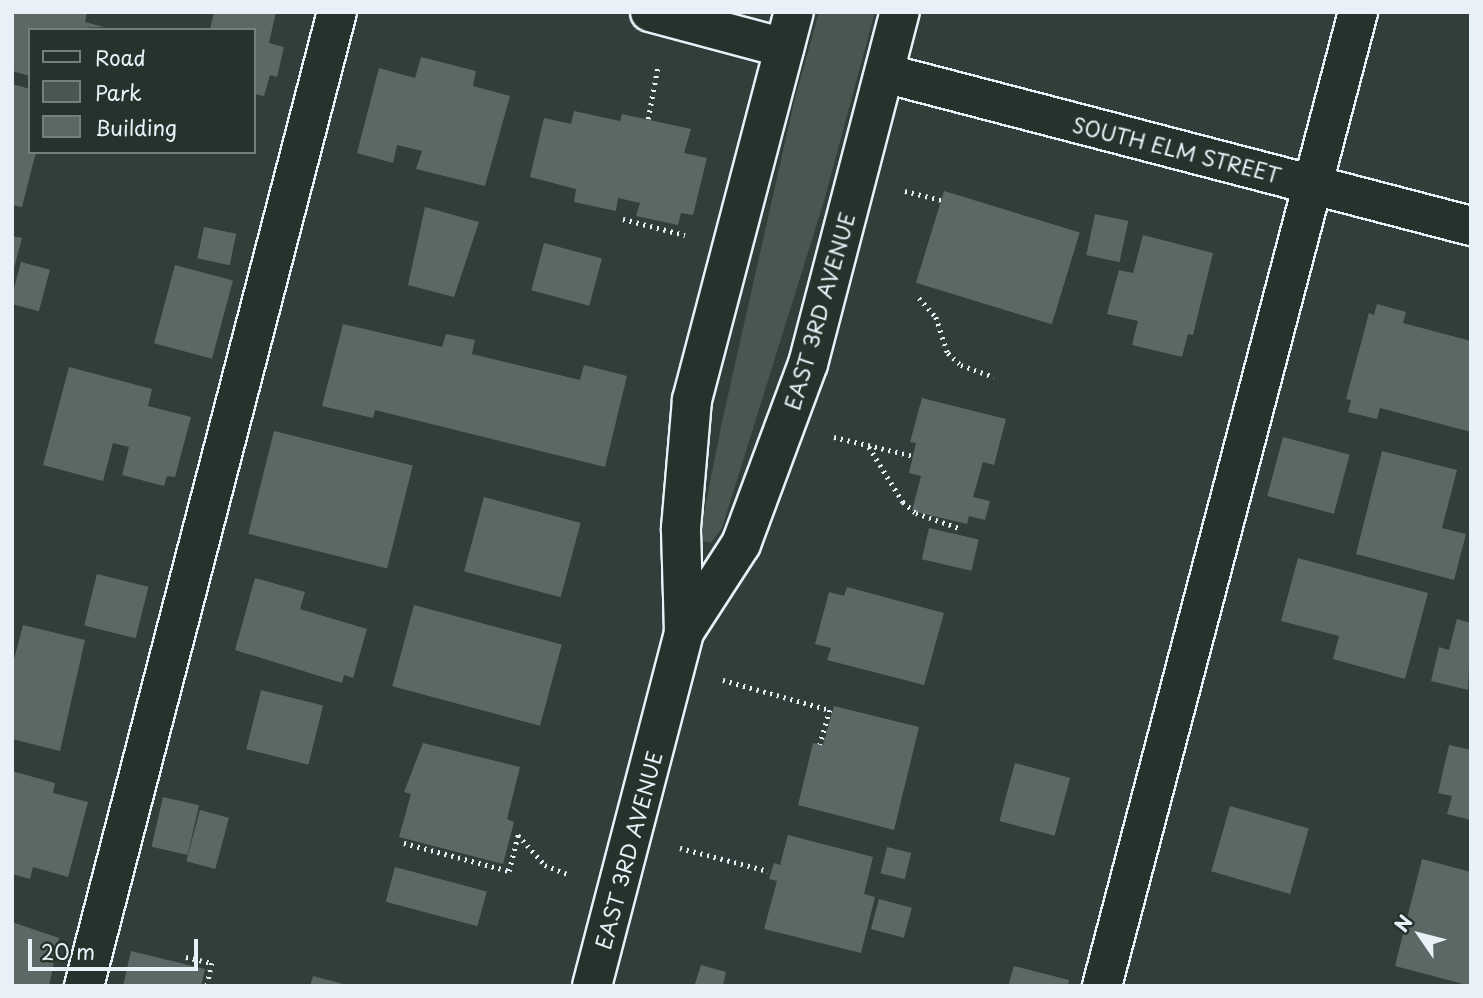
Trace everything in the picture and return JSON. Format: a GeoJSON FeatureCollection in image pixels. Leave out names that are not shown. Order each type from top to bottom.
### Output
{"type":"FeatureCollection","features":[{"type":"Feature","properties":{"kind":"street"},"geometry":{"type":"LineString","coordinates":[[84,986],[337,12]]}},
{"type":"Feature","properties":{"kind":"street"},"geometry":{"type":"LineString","coordinates":[[650,12],[789,30]]}},
{"type":"Feature","properties":{"kind":"street","name":"EAST 3RD AVENUE"},"geometry":{"type":"LineString","coordinates":[[679,649],[741,544],[808,364],[900,12]]}},
{"type":"Feature","properties":{"kind":"street"},"geometry":{"type":"LineString","coordinates":[[1102,986],[1358,12]]}},
{"type":"Feature","properties":{"kind":"street","name":"EAST 3RD AVENUE"},"geometry":{"type":"LineString","coordinates":[[592,986],[679,649],[681,528],[692,400],[789,30]]}},
{"type":"Feature","properties":{"kind":"street","name":"SOUTH ELM STREET"},"geometry":{"type":"LineString","coordinates":[[884,74],[1471,226]]}},
{"type":"Feature","properties":{"kind":"path"},"geometry":{"type":"LineString","coordinates":[[648,119],[660,54]]}},
{"type":"Feature","properties":{"kind":"path"},"geometry":{"type":"LineString","coordinates":[[623,219],[697,238]]}},
{"type":"Feature","properties":{"kind":"path"},"geometry":{"type":"LineString","coordinates":[[919,298],[936,317],[948,353],[961,365],[994,377]]}},
{"type":"Feature","properties":{"kind":"path"},"geometry":{"type":"LineString","coordinates":[[786,424],[914,456]]}},
{"type":"Feature","properties":{"kind":"path"},"geometry":{"type":"LineString","coordinates":[[868,446],[903,502],[916,513],[959,528]]}},
{"type":"Feature","properties":{"kind":"path"},"geometry":{"type":"LineString","coordinates":[[679,649],[830,710],[820,745]]}},
{"type":"Feature","properties":{"kind":"path"},"geometry":{"type":"LineString","coordinates":[[404,843],[509,871],[518,835],[545,865],[618,888]]}},
{"type":"Feature","properties":{"kind":"path"},"geometry":{"type":"LineString","coordinates":[[632,835],[768,871]]}},
{"type":"Feature","properties":{"kind":"path"},"geometry":{"type":"LineString","coordinates":[[186,957],[212,963],[207,986]]}},
{"type":"Feature","properties":{"kind":"green space"},"geometry":{"type":"Polygon","coordinates":[[[819,12],[875,12],[824,201],[722,528],[711,543],[703,541],[701,528],[722,422],[794,102],[819,12]]]}},
{"type":"Feature","properties":{"kind":"building"},"geometry":{"type":"Polygon","coordinates":[[[12,12],[87,12],[85,22],[104,27],[28,28],[28,75],[12,71],[12,12]]]}},
{"type":"Feature","properties":{"kind":"building"},"geometry":{"type":"Polygon","coordinates":[[[214,12],[276,12],[269,43],[284,47],[277,77],[270,75],[264,96],[256,94],[256,28],[210,28],[214,12]]]}},
{"type":"Feature","properties":{"kind":"building"},"geometry":{"type":"Polygon","coordinates":[[[421,57],[476,71],[473,86],[510,96],[485,186],[416,169],[422,151],[397,145],[393,163],[357,153],[379,68],[415,78],[421,57]]]}},
{"type":"Feature","properties":{"kind":"building"},"geometry":{"type":"Polygon","coordinates":[[[12,84],[28,88],[28,154],[35,154],[22,207],[12,205],[12,84]]]}},
{"type":"Feature","properties":{"kind":"building"},"geometry":{"type":"Polygon","coordinates":[[[574,111],[620,121],[622,114],[691,129],[684,153],[707,158],[693,215],[681,213],[678,225],[636,216],[640,203],[618,198],[616,211],[574,202],[576,189],[530,177],[544,118],[571,124],[574,111]]]}},
{"type":"Feature","properties":{"kind":"building"},"geometry":{"type":"Polygon","coordinates":[[[944,191],[1080,233],[1052,324],[916,283],[944,191]]]}},
{"type":"Feature","properties":{"kind":"building"},"geometry":{"type":"Polygon","coordinates":[[[425,207],[479,222],[454,297],[408,285],[425,207]]]}},
{"type":"Feature","properties":{"kind":"building"},"geometry":{"type":"Polygon","coordinates":[[[1095,214],[1128,221],[1120,262],[1086,255],[1095,214]]]}},
{"type":"Feature","properties":{"kind":"building"},"geometry":{"type":"Polygon","coordinates":[[[204,227],[236,234],[230,265],[197,258],[204,227]]]}},
{"type":"Feature","properties":{"kind":"building"},"geometry":{"type":"Polygon","coordinates":[[[1143,235],[1213,253],[1193,335],[1188,334],[1182,357],[1132,345],[1138,321],[1107,314],[1119,270],[1133,273],[1143,235]]]}},
{"type":"Feature","properties":{"kind":"building"},"geometry":{"type":"Polygon","coordinates":[[[12,236],[22,238],[13,272],[12,271],[12,236]]]}},
{"type":"Feature","properties":{"kind":"building"},"geometry":{"type":"Polygon","coordinates":[[[544,243],[602,259],[589,306],[531,290],[544,243]]]}},
{"type":"Feature","properties":{"kind":"building"},"geometry":{"type":"Polygon","coordinates":[[[21,262],[50,270],[39,311],[12,304],[21,262]]]}},
{"type":"Feature","properties":{"kind":"building"},"geometry":{"type":"Polygon","coordinates":[[[175,265],[233,281],[212,359],[154,343],[175,265]]]}},
{"type":"Feature","properties":{"kind":"building"},"geometry":{"type":"Polygon","coordinates":[[[1377,304],[1406,312],[1403,323],[1471,341],[1471,432],[1380,408],[1377,419],[1348,412],[1351,400],[1346,399],[1369,313],[1374,315],[1377,304]]]}},
{"type":"Feature","properties":{"kind":"building"},"geometry":{"type":"Polygon","coordinates":[[[343,324],[442,347],[446,334],[475,340],[472,354],[580,380],[584,365],[627,376],[605,467],[375,410],[373,418],[322,406],[343,324]]]}},
{"type":"Feature","properties":{"kind":"building"},"geometry":{"type":"Polygon","coordinates":[[[69,367],[152,389],[148,406],[191,417],[175,477],[167,476],[164,486],[122,475],[129,447],[113,443],[103,481],[43,465],[69,367]]]}},
{"type":"Feature","properties":{"kind":"building"},"geometry":{"type":"Polygon","coordinates":[[[922,398],[1006,419],[994,465],[983,462],[973,497],[990,501],[985,520],[969,516],[967,524],[912,511],[921,476],[909,473],[916,443],[910,442],[922,398]]]}},
{"type":"Feature","properties":{"kind":"building"},"geometry":{"type":"Polygon","coordinates":[[[274,431],[413,466],[387,568],[248,534],[274,431]]]}},
{"type":"Feature","properties":{"kind":"building"},"geometry":{"type":"Polygon","coordinates":[[[1283,437],[1350,455],[1334,514],[1267,496],[1283,437]]]}},
{"type":"Feature","properties":{"kind":"building"},"geometry":{"type":"Polygon","coordinates":[[[1382,451],[1457,470],[1442,528],[1466,534],[1454,580],[1356,554],[1382,451]]]}},
{"type":"Feature","properties":{"kind":"building"},"geometry":{"type":"Polygon","coordinates":[[[484,497],[581,523],[561,597],[464,571],[484,497]]]}},
{"type":"Feature","properties":{"kind":"building"},"geometry":{"type":"Polygon","coordinates":[[[929,528],[979,539],[971,571],[922,559],[929,528]]]}},
{"type":"Feature","properties":{"kind":"building"},"geometry":{"type":"Polygon","coordinates":[[[1298,558],[1428,593],[1405,679],[1333,659],[1339,636],[1281,621],[1298,558]]]}},
{"type":"Feature","properties":{"kind":"building"},"geometry":{"type":"Polygon","coordinates":[[[97,574],[148,587],[136,638],[84,625],[97,574]]]}},
{"type":"Feature","properties":{"kind":"building"},"geometry":{"type":"Polygon","coordinates":[[[255,578],[305,592],[300,609],[367,629],[353,678],[344,675],[342,683],[235,650],[255,578]]]}},
{"type":"Feature","properties":{"kind":"building"},"geometry":{"type":"Polygon","coordinates":[[[847,587],[944,613],[924,685],[827,660],[831,648],[815,644],[829,592],[844,596],[847,587]]]}},
{"type":"Feature","properties":{"kind":"building"},"geometry":{"type":"Polygon","coordinates":[[[414,605],[562,645],[540,726],[392,686],[414,605]]]}},
{"type":"Feature","properties":{"kind":"building"},"geometry":{"type":"Polygon","coordinates":[[[1457,619],[1471,623],[1468,690],[1431,681],[1439,647],[1449,650],[1457,619]]]}},
{"type":"Feature","properties":{"kind":"building"},"geometry":{"type":"Polygon","coordinates":[[[23,625],[85,640],[60,751],[12,739],[12,667],[23,625]]]}},
{"type":"Feature","properties":{"kind":"building"},"geometry":{"type":"Polygon","coordinates":[[[261,690],[323,705],[308,765],[246,749],[261,690]]]}},
{"type":"Feature","properties":{"kind":"building"},"geometry":{"type":"Polygon","coordinates":[[[834,706],[919,727],[894,830],[798,805],[813,743],[823,745],[834,706]]]}},
{"type":"Feature","properties":{"kind":"building"},"geometry":{"type":"Polygon","coordinates":[[[423,743],[520,767],[507,819],[514,822],[503,864],[399,837],[411,794],[404,792],[423,743]]]}},
{"type":"Feature","properties":{"kind":"building"},"geometry":{"type":"Polygon","coordinates":[[[1449,745],[1471,750],[1471,820],[1447,814],[1452,796],[1438,793],[1449,745]]]}},
{"type":"Feature","properties":{"kind":"building"},"geometry":{"type":"Polygon","coordinates":[[[1015,763],[1070,778],[1055,836],[999,821],[1015,763]]]}},
{"type":"Feature","properties":{"kind":"building"},"geometry":{"type":"Polygon","coordinates":[[[12,771],[55,783],[53,793],[88,802],[68,877],[33,867],[30,879],[12,874],[12,771]]]}},
{"type":"Feature","properties":{"kind":"building"},"geometry":{"type":"Polygon","coordinates":[[[163,797],[199,805],[188,855],[152,847],[163,797]]]}},
{"type":"Feature","properties":{"kind":"building"},"geometry":{"type":"Polygon","coordinates":[[[1230,806],[1309,829],[1290,894],[1211,871],[1230,806]]]}},
{"type":"Feature","properties":{"kind":"building"},"geometry":{"type":"Polygon","coordinates":[[[200,810],[229,818],[215,869],[186,861],[200,810]]]}},
{"type":"Feature","properties":{"kind":"building"},"geometry":{"type":"Polygon","coordinates":[[[788,835],[873,857],[864,894],[875,897],[861,953],[764,929],[777,881],[769,879],[774,863],[780,865],[788,835]]]}},
{"type":"Feature","properties":{"kind":"building"},"geometry":{"type":"Polygon","coordinates":[[[887,847],[911,853],[905,879],[880,873],[887,847]]]}},
{"type":"Feature","properties":{"kind":"building"},"geometry":{"type":"Polygon","coordinates":[[[1422,859],[1471,872],[1471,986],[1395,966],[1422,859]]]}},
{"type":"Feature","properties":{"kind":"building"},"geometry":{"type":"Polygon","coordinates":[[[395,867],[487,892],[477,926],[386,902],[395,867]]]}},
{"type":"Feature","properties":{"kind":"building"},"geometry":{"type":"Polygon","coordinates":[[[879,899],[912,908],[904,938],[871,929],[879,899]]]}},
{"type":"Feature","properties":{"kind":"building"},"geometry":{"type":"Polygon","coordinates":[[[12,922],[59,938],[49,986],[12,986],[12,922]]]}},
{"type":"Feature","properties":{"kind":"building"},"geometry":{"type":"Polygon","coordinates":[[[131,951],[205,969],[201,986],[123,986],[131,951]]]}},
{"type":"Feature","properties":{"kind":"building"},"geometry":{"type":"Polygon","coordinates":[[[701,965],[726,972],[723,986],[695,984],[701,965]]]}},
{"type":"Feature","properties":{"kind":"building"},"geometry":{"type":"Polygon","coordinates":[[[1014,966],[1069,980],[1068,986],[1008,986],[1014,966]]]}},
{"type":"Feature","properties":{"kind":"building"},"geometry":{"type":"Polygon","coordinates":[[[313,976],[347,985],[347,986],[310,986],[313,976]]]}}]}
